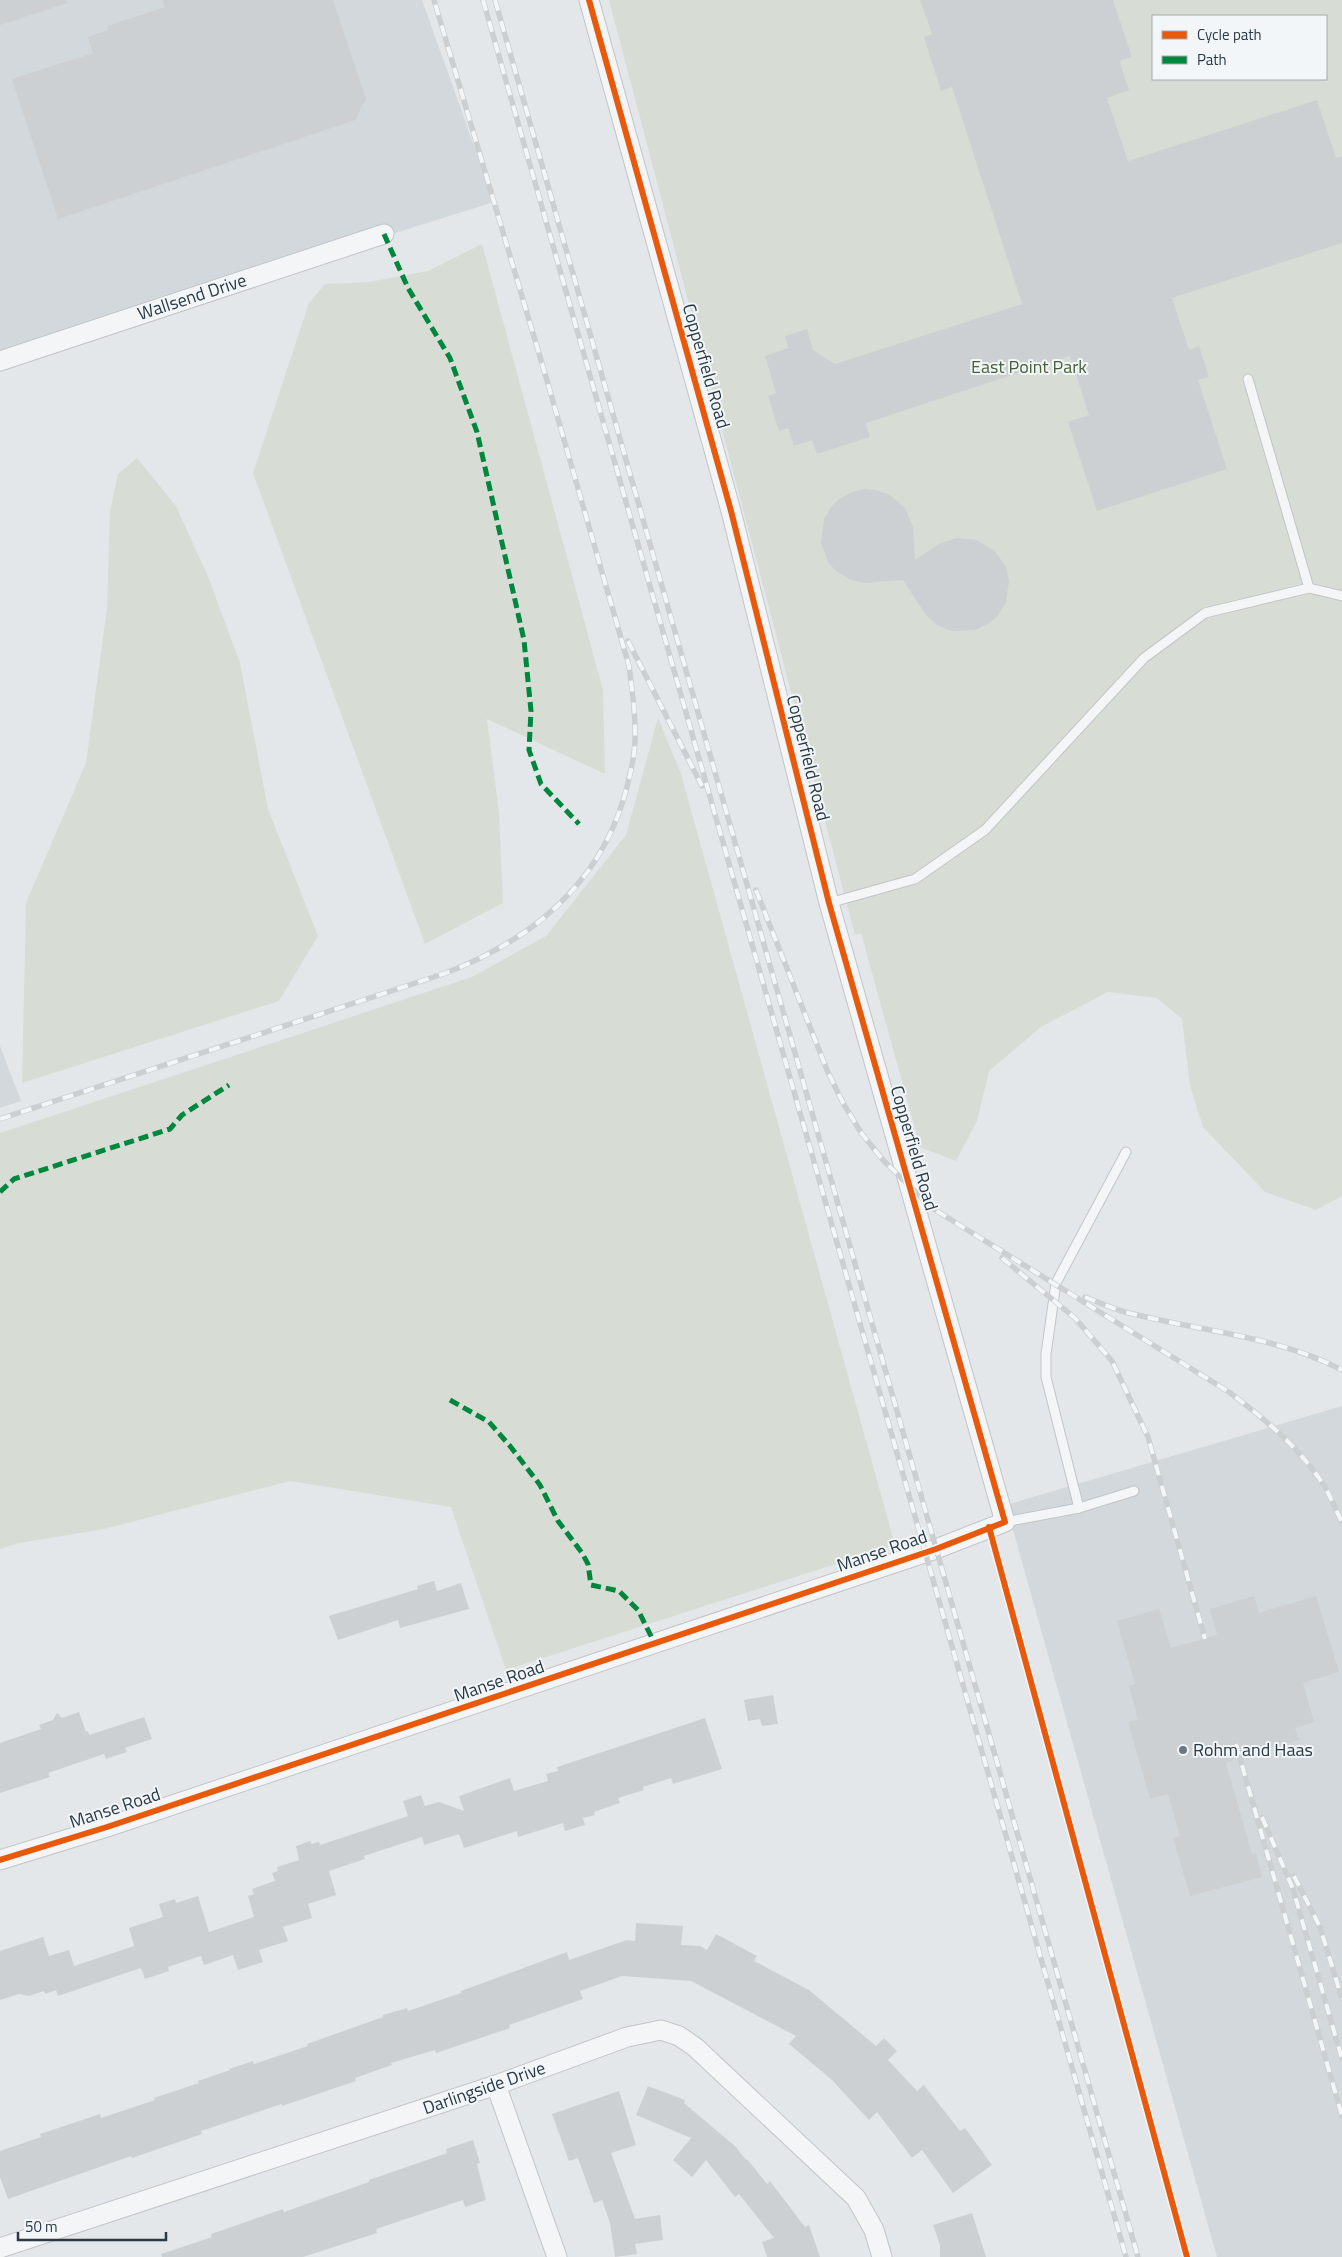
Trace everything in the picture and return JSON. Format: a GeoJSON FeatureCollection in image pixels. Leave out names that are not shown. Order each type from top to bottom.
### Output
{"type":"FeatureCollection","features":[{"type":"Feature","properties":{"kind":"street","name":"Copperfield Road"},"geometry":{"type":"LineString","coordinates":[[589,0],[731,510],[829,904],[1005,1522]]}},
{"type":"Feature","properties":{"kind":"street","name":"Wallsend Drive"},"geometry":{"type":"LineString","coordinates":[[0,361],[384,234]]}},
{"type":"Feature","properties":{"kind":"street","name":"Manse Road"},"geometry":{"type":"LineString","coordinates":[[0,1860],[107,1827],[562,1675],[936,1549],[1005,1522]]}},
{"type":"Feature","properties":{"kind":"street","name":"Darlingside Drive"},"geometry":{"type":"LineString","coordinates":[[0,2248],[496,2085],[627,2037],[661,2030],[680,2036],[695,2047],[856,2198],[874,2230],[882,2257]]}},
{"type":"Feature","properties":{"kind":"street"},"geometry":{"type":"LineString","coordinates":[[496,2085],[557,2257]]}},
{"type":"Feature","properties":{"kind":"lane"},"geometry":{"type":"LineString","coordinates":[[1248,378],[1309,588]]}},
{"type":"Feature","properties":{"kind":"lane"},"geometry":{"type":"LineString","coordinates":[[829,904],[915,879],[985,830],[1144,658],[1205,613],[1309,588],[1342,596]]}},
{"type":"Feature","properties":{"kind":"lane"},"geometry":{"type":"LineString","coordinates":[[1080,1508],[1046,1377],[1046,1354],[1056,1283],[1126,1152]]}},
{"type":"Feature","properties":{"kind":"lane"},"geometry":{"type":"LineString","coordinates":[[1005,1522],[1080,1508],[1134,1491]]}},
{"type":"Feature","properties":{"kind":"shaded area"},"geometry":{"type":"Polygon","coordinates":[[[0,0],[422,0],[494,202],[0,357],[0,0]]]}},
{"type":"Feature","properties":{"kind":"shaded area"},"geometry":{"type":"Polygon","coordinates":[[[0,1046],[21,1101],[0,1108],[0,1046]]]}},
{"type":"Feature","properties":{"kind":"shaded area"},"geometry":{"type":"Polygon","coordinates":[[[1342,1406],[1342,2257],[1217,2257],[1006,1505],[1342,1406]]]}},
{"type":"Feature","properties":{"kind":"green space","name":"East Point Park"},"geometry":{"type":"Polygon","coordinates":[[[609,0],[1342,0],[1342,1196],[1316,1210],[1265,1192],[1203,1127],[1190,1086],[1182,1019],[1157,998],[1108,992],[1041,1027],[989,1071],[977,1121],[956,1161],[920,1147],[861,933],[855,935],[609,0]]]}},
{"type":"Feature","properties":{"kind":"green space"},"geometry":{"type":"Polygon","coordinates":[[[482,244],[603,690],[605,774],[487,719],[499,812],[503,903],[425,944],[253,473],[309,303],[325,284],[369,282],[428,271],[482,244]]]}},
{"type":"Feature","properties":{"kind":"green space"},"geometry":{"type":"Polygon","coordinates":[[[137,458],[176,506],[209,579],[240,663],[268,809],[318,936],[279,1001],[22,1083],[26,903],[86,763],[107,608],[110,511],[118,474],[137,458]]]}},
{"type":"Feature","properties":{"kind":"green space"},"geometry":{"type":"Polygon","coordinates":[[[658,718],[681,774],[895,1545],[506,1670],[451,1507],[290,1481],[104,1529],[19,1543],[0,1549],[0,1133],[472,977],[546,936],[626,835],[658,718]]]}},
{"type":"Feature","properties":{"kind":"building"},"geometry":{"type":"Polygon","coordinates":[[[0,0],[67,0],[67,3],[0,25],[0,0]]]}},
{"type":"Feature","properties":{"kind":"building"},"geometry":{"type":"Polygon","coordinates":[[[162,0],[333,0],[366,99],[355,120],[58,219],[12,79],[93,53],[88,37],[108,30],[107,26],[165,7],[162,0]]]}},
{"type":"Feature","properties":{"kind":"building"},"geometry":{"type":"Polygon","coordinates":[[[920,0],[1113,0],[1132,57],[1121,60],[1120,63],[1129,90],[1107,98],[1128,161],[1317,100],[1336,158],[1342,156],[1342,243],[1172,298],[1189,350],[1199,346],[1209,377],[1198,380],[1227,469],[1097,511],[1068,422],[1089,415],[1070,356],[866,423],[870,437],[817,454],[812,440],[794,446],[788,428],[779,431],[768,396],[776,393],[765,356],[788,348],[785,336],[807,329],[813,350],[835,364],[1022,304],[952,87],[941,91],[924,37],[932,34],[920,0]]]}},
{"type":"Feature","properties":{"kind":"building"},"geometry":{"type":"Polygon","coordinates":[[[864,489],[876,490],[890,495],[905,508],[913,527],[915,560],[939,544],[956,538],[976,540],[994,550],[1006,567],[1009,581],[1006,602],[997,617],[975,630],[951,631],[937,625],[926,615],[903,580],[865,583],[851,580],[836,571],[828,562],[821,543],[824,519],[831,507],[839,499],[852,492],[864,489]]]}},
{"type":"Feature","properties":{"kind":"building"},"geometry":{"type":"Polygon","coordinates":[[[434,1581],[437,1591],[461,1583],[469,1609],[400,1628],[398,1620],[338,1640],[329,1616],[418,1589],[417,1586],[434,1581]]]}},
{"type":"Feature","properties":{"kind":"building","name":"Rohm and Haas"},"geometry":{"type":"Polygon","coordinates":[[[1254,1596],[1259,1613],[1316,1596],[1339,1672],[1303,1683],[1314,1722],[1295,1728],[1299,1740],[1232,1759],[1233,1761],[1226,1763],[1252,1854],[1256,1853],[1262,1877],[1190,1896],[1173,1838],[1180,1836],[1168,1794],[1150,1799],[1128,1722],[1138,1720],[1129,1686],[1135,1684],[1117,1621],[1159,1609],[1171,1648],[1217,1635],[1210,1609],[1254,1596]]]}},
{"type":"Feature","properties":{"kind":"building"},"geometry":{"type":"Polygon","coordinates":[[[773,1695],[778,1724],[762,1726],[760,1719],[748,1721],[744,1700],[773,1695]]]}},
{"type":"Feature","properties":{"kind":"building"},"geometry":{"type":"Polygon","coordinates":[[[79,1712],[86,1732],[88,1731],[89,1735],[144,1717],[152,1739],[125,1748],[127,1752],[106,1759],[104,1754],[48,1773],[50,1777],[0,1793],[0,1743],[41,1729],[39,1725],[53,1720],[57,1713],[62,1718],[79,1712]]]}},
{"type":"Feature","properties":{"kind":"building"},"geometry":{"type":"Polygon","coordinates":[[[705,1718],[722,1769],[673,1784],[671,1778],[643,1787],[644,1790],[618,1798],[620,1803],[594,1812],[595,1815],[583,1818],[585,1825],[565,1831],[563,1823],[518,1837],[517,1831],[464,1848],[459,1834],[424,1845],[422,1837],[364,1856],[365,1859],[329,1871],[336,1895],[308,1904],[312,1918],[283,1927],[288,1941],[259,1950],[263,1962],[238,1970],[233,1955],[204,1965],[201,1956],[168,1967],[169,1971],[145,1979],[141,1968],[58,1996],[56,1990],[45,1994],[44,1991],[29,1996],[19,1994],[0,2000],[0,1951],[43,1937],[49,1956],[69,1950],[74,1966],[134,1946],[129,1928],[163,1917],[159,1904],[175,1899],[176,1903],[198,1896],[209,1932],[254,1917],[248,1896],[254,1894],[252,1889],[275,1881],[272,1873],[278,1871],[277,1867],[299,1860],[296,1846],[310,1841],[311,1844],[319,1842],[320,1845],[408,1816],[403,1801],[421,1795],[425,1806],[439,1802],[464,1811],[459,1796],[510,1778],[514,1791],[548,1781],[546,1774],[558,1771],[557,1767],[705,1718]]]}},
{"type":"Feature","properties":{"kind":"building"},"geometry":{"type":"Polygon","coordinates":[[[636,1923],[683,1926],[681,1945],[700,1946],[707,1950],[716,1934],[757,1956],[754,1961],[809,1990],[876,2046],[884,2038],[897,2051],[888,2060],[917,2091],[924,2085],[960,2131],[965,2128],[992,2165],[953,2193],[922,2150],[912,2158],[877,2112],[869,2120],[831,2079],[789,2044],[796,2036],[691,1981],[622,1976],[580,1991],[583,1999],[509,2025],[510,2028],[436,2053],[435,2050],[391,2063],[392,2065],[355,2078],[356,2081],[201,2131],[202,2134],[132,2158],[131,2156],[8,2199],[0,2177],[0,2151],[41,2137],[40,2134],[100,2114],[101,2118],[155,2100],[154,2098],[199,2083],[198,2081],[229,2069],[253,2061],[254,2064],[308,2046],[307,2044],[383,2017],[383,2015],[407,2008],[408,2011],[461,1993],[461,1991],[567,1952],[569,1960],[627,1940],[635,1941],[636,1923]]]}},
{"type":"Feature","properties":{"kind":"building"},"geometry":{"type":"Polygon","coordinates":[[[648,2086],[685,2100],[684,2103],[736,2147],[767,2184],[770,2181],[805,2227],[809,2225],[820,2257],[767,2257],[762,2242],[774,2238],[739,2194],[735,2197],[706,2160],[692,2177],[673,2160],[691,2138],[636,2115],[648,2086]]]}},
{"type":"Feature","properties":{"kind":"building"},"geometry":{"type":"Polygon","coordinates":[[[619,2091],[636,2145],[611,2153],[635,2219],[660,2215],[663,2240],[635,2244],[637,2254],[615,2257],[610,2223],[602,2200],[594,2203],[578,2158],[569,2161],[552,2114],[619,2091]]]}},
{"type":"Feature","properties":{"kind":"building"},"geometry":{"type":"Polygon","coordinates":[[[473,2140],[480,2163],[477,2164],[486,2200],[465,2207],[463,2200],[376,2229],[377,2233],[303,2257],[162,2257],[161,2254],[212,2237],[211,2234],[283,2209],[284,2212],[369,2182],[369,2180],[447,2153],[446,2149],[473,2140]]]}},
{"type":"Feature","properties":{"kind":"building"},"geometry":{"type":"Polygon","coordinates":[[[972,2213],[986,2257],[940,2257],[940,2245],[933,2225],[972,2213]]]}},
{"type":"Feature","properties":{"kind":"railway"},"geometry":{"type":"LineString","coordinates":[[0,1119],[446,973],[477,960],[506,944],[558,906],[598,856],[613,827],[625,794],[634,752],[634,702],[629,666],[546,377],[434,0]]}},
{"type":"Feature","properties":{"kind":"railway"},"geometry":{"type":"LineString","coordinates":[[483,0],[1126,2257]]}},
{"type":"Feature","properties":{"kind":"railway"},"geometry":{"type":"LineString","coordinates":[[495,0],[1138,2257]]}},
{"type":"Feature","properties":{"kind":"railway"},"geometry":{"type":"LineString","coordinates":[[628,641],[702,786]]}},
{"type":"Feature","properties":{"kind":"railway"},"geometry":{"type":"LineString","coordinates":[[756,890],[827,1070],[843,1103],[862,1134],[883,1160],[932,1208],[1229,1392],[1243,1403],[1281,1435],[1305,1460],[1325,1487],[1342,1522]]}},
{"type":"Feature","properties":{"kind":"railway"},"geometry":{"type":"LineString","coordinates":[[1002,1258],[1075,1318],[1112,1361],[1148,1437],[1205,1639]]}},
{"type":"Feature","properties":{"kind":"railway"},"geometry":{"type":"LineString","coordinates":[[1085,1297],[1125,1312],[1152,1319],[1263,1341],[1316,1358],[1342,1370]]}},
{"type":"Feature","properties":{"kind":"railway"},"geometry":{"type":"LineString","coordinates":[[1236,1744],[1342,2116]]}},
{"type":"Feature","properties":{"kind":"railway"},"geometry":{"type":"LineString","coordinates":[[1262,1817],[1293,1889],[1342,2059]]}},
{"type":"Feature","properties":{"kind":"railway"},"geometry":{"type":"LineString","coordinates":[[1294,1876],[1320,1927],[1342,1999]]}},
{"type":"Feature","properties":{"kind":"marked path"},"geometry":{"type":"LineString","coordinates":[[384,234],[408,288],[450,358],[477,432],[524,640],[531,711],[529,750],[541,784],[579,824]]}},
{"type":"Feature","properties":{"kind":"marked path"},"geometry":{"type":"LineString","coordinates":[[0,1192],[14,1179],[170,1129],[182,1115],[229,1085]]}},
{"type":"Feature","properties":{"kind":"marked path"},"geometry":{"type":"LineString","coordinates":[[450,1400],[489,1422],[510,1446],[540,1485],[558,1521],[582,1553],[588,1564],[591,1585],[619,1591],[638,1610],[655,1644]]}},
{"type":"Feature","properties":{"kind":"cycle path"},"geometry":{"type":"LineString","coordinates":[[0,1860],[107,1827],[936,1549],[1005,1522],[829,903],[731,511],[589,0]]}},
{"type":"Feature","properties":{"kind":"cycle path"},"geometry":{"type":"LineString","coordinates":[[989,1527],[1187,2257]]}},
{"type":"Feature","properties":{"kind":"place","name":"Rohm and Haas"},"geometry":{"type":"Point","coordinates":[1183,1750]}}]}
